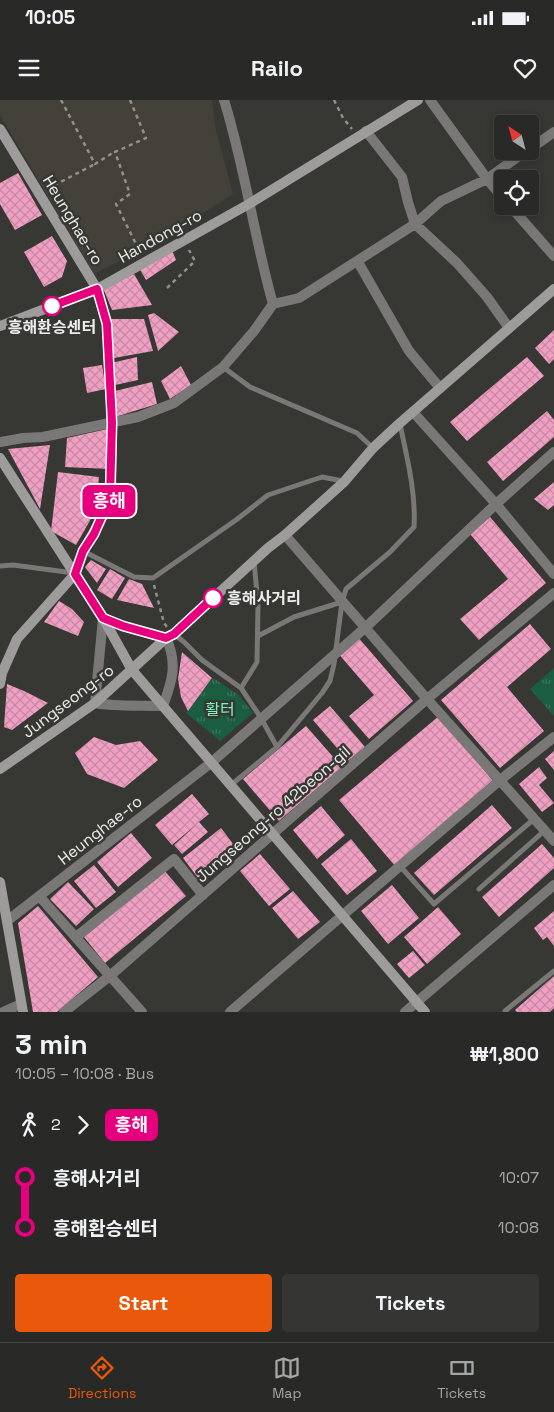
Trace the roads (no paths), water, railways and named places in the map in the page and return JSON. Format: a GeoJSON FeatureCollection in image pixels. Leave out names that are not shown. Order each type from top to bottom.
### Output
{"type":"FeatureCollection","features":[{"type":"Feature","properties":{"kind":"street"},"geometry":{"type":"LineString","coordinates":[[224,100],[232,125],[273,304]]}},
{"type":"Feature","properties":{"kind":"street","name":"Handong-ro"},"geometry":{"type":"LineString","coordinates":[[0,326],[97,289],[249,204],[418,100]]}},
{"type":"Feature","properties":{"kind":"street"},"geometry":{"type":"LineString","coordinates":[[430,100],[494,187]]}},
{"type":"Feature","properties":{"kind":"street","name":"Heunghae-ro"},"geometry":{"type":"LineString","coordinates":[[0,129],[97,289],[107,324],[112,423],[110,498],[101,521],[83,551],[75,574],[17,639],[2,673],[0,684]]}},
{"type":"Feature","properties":{"kind":"street"},"geometry":{"type":"LineString","coordinates":[[539,143],[554,132]]}},
{"type":"Feature","properties":{"kind":"street"},"geometry":{"type":"LineString","coordinates":[[362,134],[402,177],[415,224],[452,258],[475,283],[509,328]]}},
{"type":"Feature","properties":{"kind":"street"},"geometry":{"type":"LineString","coordinates":[[0,442],[43,437],[112,423],[138,417],[174,403],[223,367],[254,331],[273,304],[299,298],[415,224],[441,201],[487,179],[513,160]]}},
{"type":"Feature","properties":{"kind":"street"},"geometry":{"type":"LineString","coordinates":[[518,215],[554,256]]}},
{"type":"Feature","properties":{"kind":"street"},"geometry":{"type":"LineString","coordinates":[[358,262],[409,351],[440,388]]}},
{"type":"Feature","properties":{"kind":"street","name":"Jungseong-ro"},"geometry":{"type":"LineString","coordinates":[[0,769],[95,703],[254,561],[286,535],[344,482],[373,448],[554,289]]}},
{"type":"Feature","properties":{"kind":"street"},"geometry":{"type":"LineString","coordinates":[[413,412],[496,504],[554,574]]}},
{"type":"Feature","properties":{"kind":"street","name":"Heunghae-ro"},"geometry":{"type":"LineString","coordinates":[[7,921],[212,762],[366,627],[554,452]]}},
{"type":"Feature","properties":{"kind":"street"},"geometry":{"type":"LineString","coordinates":[[0,458],[103,618],[132,670],[425,1012]]}},
{"type":"Feature","properties":{"kind":"street"},"geometry":{"type":"LineString","coordinates":[[286,535],[427,699],[554,840]]}},
{"type":"Feature","properties":{"kind":"street","name":"Jungseong-ro 42beon-gil"},"geometry":{"type":"LineString","coordinates":[[64,1012],[111,975],[427,699],[554,593]]}},
{"type":"Feature","properties":{"kind":"street"},"geometry":{"type":"LineString","coordinates":[[103,618],[123,626],[170,636],[173,678],[164,706]]}},
{"type":"Feature","properties":{"kind":"street"},"geometry":{"type":"LineString","coordinates":[[103,618],[95,703],[113,706],[164,706]]}},
{"type":"Feature","properties":{"kind":"street"},"geometry":{"type":"LineString","coordinates":[[230,1012],[399,866],[554,737]]}},
{"type":"Feature","properties":{"kind":"street"},"geometry":{"type":"LineString","coordinates":[[76,937],[174,859],[203,894]]}},
{"type":"Feature","properties":{"kind":"street"},"geometry":{"type":"LineString","coordinates":[[0,882],[22,1008],[3,1012]]}},
{"type":"Feature","properties":{"kind":"street"},"geometry":{"type":"LineString","coordinates":[[405,1012],[554,885]]}},
{"type":"Feature","properties":{"kind":"street"},"geometry":{"type":"LineString","coordinates":[[40,896],[142,1012]]}},
{"type":"Feature","properties":{"kind":"lane"},"geometry":{"type":"LineString","coordinates":[[223,367],[250,388],[357,433],[373,448]]}},
{"type":"Feature","properties":{"kind":"lane"},"geometry":{"type":"LineString","coordinates":[[231,785],[277,747],[322,693],[330,680],[334,664],[342,602],[346,589],[390,552],[414,527],[415,508],[412,485],[400,424]]}},
{"type":"Feature","properties":{"kind":"lane"},"geometry":{"type":"LineString","coordinates":[[83,551],[134,577],[153,578],[236,520],[268,495],[322,476],[344,482]]}},
{"type":"Feature","properties":{"kind":"lane"},"geometry":{"type":"LineString","coordinates":[[241,688],[257,662],[258,636],[254,561]]}},
{"type":"Feature","properties":{"kind":"lane"},"geometry":{"type":"LineString","coordinates":[[0,566],[14,564],[75,574]]}},
{"type":"Feature","properties":{"kind":"lane"},"geometry":{"type":"LineString","coordinates":[[258,636],[294,617],[342,602]]}},
{"type":"Feature","properties":{"kind":"lane"},"geometry":{"type":"LineString","coordinates":[[170,636],[184,642],[202,660],[241,688],[277,747]]}},
{"type":"Feature","properties":{"kind":"lane"},"geometry":{"type":"LineString","coordinates":[[399,866],[434,904],[534,819]]}},
{"type":"Feature","properties":{"kind":"lane"},"geometry":{"type":"LineString","coordinates":[[479,889],[545,830]]}},
{"type":"Feature","properties":{"kind":"lane"},"geometry":{"type":"LineString","coordinates":[[506,1012],[554,971]]}},
{"type":"Feature","properties":{"kind":"place","name":"흥해환승센터"},"geometry":{"type":"Point","coordinates":[52,306]}},
{"type":"Feature","properties":{"kind":"place","name":"흥해사거리"},"geometry":{"type":"Point","coordinates":[213,598]}},
{"type":"Feature","properties":{"kind":"park label","name":"활터"},"geometry":{"type":"Point","coordinates":[220,709]}}]}
